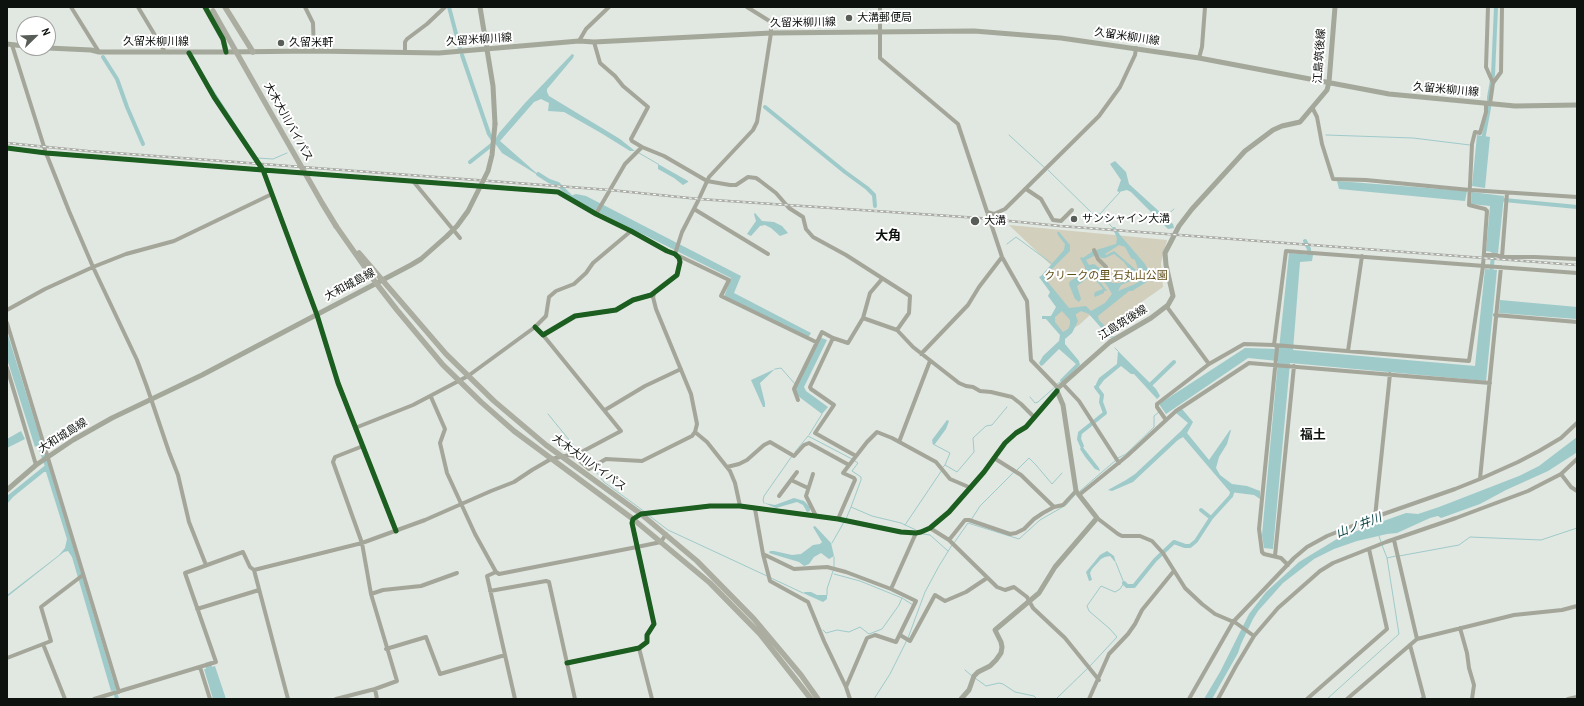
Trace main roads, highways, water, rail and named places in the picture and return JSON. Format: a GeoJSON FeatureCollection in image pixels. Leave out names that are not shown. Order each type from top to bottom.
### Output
{"type":"FeatureCollection","features":[{"type":"Feature","properties":{"kind":"highway"},"geometry":{"type":"LineString","coordinates":[[205,7],[223,39],[226,52]]}},
{"type":"Feature","properties":{"kind":"highway"},"geometry":{"type":"LineString","coordinates":[[225,7],[253,52]]}},
{"type":"Feature","properties":{"kind":"highway","name":"大木大川バイパス"},"geometry":{"type":"LineString","coordinates":[[212,8],[336,226],[422,342],[460,381],[514,431],[633,519],[710,582],[739,608],[801,675],[818,699]]}},
{"type":"Feature","properties":{"kind":"highway","name":"大木大川バイパス"},"geometry":{"type":"LineString","coordinates":[[379,282],[446,354],[518,422],[666,534],[697,561],[739,608]]}},
{"type":"Feature","properties":{"kind":"highway","name":"大木大川バイパス"},"geometry":{"type":"LineString","coordinates":[[752,621],[811,699]]}},
{"type":"Feature","properties":{"kind":"main road","name":"大和城島線"},"geometry":{"type":"LineString","coordinates":[[7,490],[36,465],[73,440],[112,418],[219,366],[379,282],[420,259],[447,236],[468,211],[488,171],[492,155],[496,124],[494,86],[480,7]]}},
{"type":"Feature","properties":{"kind":"main road","name":"江島筑後線"},"geometry":{"type":"LineString","coordinates":[[961,699],[969,690],[974,676],[993,663],[1001,653],[1001,642],[995,630],[1039,593],[1055,567],[1097,518],[1078,493],[1063,405],[1058,390],[1110,342],[1152,318],[1167,307],[1173,296],[1164,253],[1183,220],[1245,151],[1273,130],[1282,126],[1300,122],[1313,109],[1327,90],[1329,82],[1335,7]]}},
{"type":"Feature","properties":{"kind":"main road","name":"久留米柳川線"},"geometry":{"type":"LineString","coordinates":[[56,48],[91,50],[99,52],[189,53],[314,51],[439,53],[579,41],[594,42],[771,33],[974,31],[1061,38],[1136,48],[1199,58],[1389,94],[1515,106],[1577,105]]}},
{"type":"Feature","properties":{"kind":"water"},"geometry":{"type":"Polygon","coordinates":[[[572,54],[574,55],[573,58],[547,89],[549,96],[620,139],[635,151],[630,151],[564,112],[548,111],[549,103],[541,99],[534,102],[500,141],[541,177],[502,153],[494,142],[499,133],[525,103],[572,54]]]}},
{"type":"Feature","properties":{"kind":"water"},"geometry":{"type":"Polygon","coordinates":[[[1477,135],[1490,137],[1485,188],[1472,186],[1477,135]]]}},
{"type":"Feature","properties":{"kind":"water"},"geometry":{"type":"Polygon","coordinates":[[[1115,161],[1126,172],[1129,184],[1173,224],[1174,228],[1168,229],[1131,192],[1127,190],[1117,191],[1121,180],[1110,164],[1115,161]]]}},
{"type":"Feature","properties":{"kind":"water"},"geometry":{"type":"Polygon","coordinates":[[[658,164],[688,182],[683,185],[658,169],[658,164]]]}},
{"type":"Feature","properties":{"kind":"water"},"geometry":{"type":"Polygon","coordinates":[[[1337,181],[1467,191],[1465,201],[1339,189],[1337,181]]]}},
{"type":"Feature","properties":{"kind":"water"},"geometry":{"type":"Polygon","coordinates":[[[1472,192],[1504,196],[1498,253],[1486,251],[1490,206],[1471,204],[1472,192]]]}},
{"type":"Feature","properties":{"kind":"water"},"geometry":{"type":"Polygon","coordinates":[[[576,194],[586,196],[741,276],[734,293],[811,333],[807,339],[724,297],[731,278],[570,198],[570,196],[576,194]]]}},
{"type":"Feature","properties":{"kind":"water"},"geometry":{"type":"Polygon","coordinates":[[[755,213],[762,221],[774,222],[782,226],[788,233],[780,236],[765,225],[760,226],[751,236],[747,234],[756,221],[755,213]]]}},
{"type":"Feature","properties":{"kind":"water"},"geometry":{"type":"Polygon","coordinates":[[[1112,227],[1115,227],[1145,264],[1151,276],[1150,280],[1132,291],[1129,291],[1098,316],[1099,320],[1114,337],[1110,338],[1089,314],[1081,311],[1076,314],[1078,321],[1072,333],[1065,339],[1065,344],[1079,361],[1080,365],[1061,383],[1060,380],[1076,364],[1059,349],[1043,365],[1041,366],[1039,363],[1043,356],[1059,341],[1060,335],[1046,319],[1042,319],[1042,316],[1051,316],[1056,307],[1048,296],[1050,292],[1039,277],[1064,250],[1065,244],[1058,235],[1057,232],[1059,232],[1070,245],[1070,251],[1053,268],[1046,278],[1047,281],[1069,308],[1086,306],[1091,311],[1105,303],[1112,294],[1108,287],[1096,273],[1095,275],[1107,291],[1104,291],[1104,293],[1095,297],[1095,292],[1103,289],[1094,278],[1090,276],[1077,286],[1081,299],[1079,302],[1075,299],[1069,284],[1070,281],[1085,273],[1085,267],[1080,258],[1083,258],[1093,251],[1116,244],[1117,238],[1112,227]],[[1119,245],[1105,254],[1106,255],[1114,251],[1136,270],[1138,269],[1135,260],[1131,258],[1125,247],[1119,245]],[[1114,254],[1101,258],[1096,255],[1086,260],[1089,265],[1094,264],[1099,268],[1101,267],[1101,270],[1112,283],[1120,283],[1124,281],[1131,272],[1124,262],[1114,254]],[[1139,270],[1132,278],[1133,280],[1121,285],[1118,291],[1143,279],[1144,274],[1139,270]],[[1062,311],[1055,317],[1055,322],[1063,332],[1068,329],[1070,320],[1062,311]]]}},
{"type":"Feature","properties":{"kind":"water"},"geometry":{"type":"Polygon","coordinates":[[[1289,253],[1313,255],[1312,261],[1300,262],[1293,350],[1475,366],[1485,269],[1497,270],[1486,381],[1290,363],[1273,549],[1264,548],[1262,535],[1278,361],[1248,358],[1166,414],[1159,404],[1245,348],[1279,349],[1289,253]]]}},
{"type":"Feature","properties":{"kind":"water"},"geometry":{"type":"Polygon","coordinates":[[[1500,300],[1577,307],[1577,319],[1499,313],[1500,300]]]}},
{"type":"Feature","properties":{"kind":"water"},"geometry":{"type":"Polygon","coordinates":[[[7,332],[42,444],[35,447],[7,359],[7,332]]]}},
{"type":"Feature","properties":{"kind":"water"},"geometry":{"type":"Polygon","coordinates":[[[819,337],[827,340],[804,387],[806,391],[828,407],[822,414],[798,396],[795,388],[819,337]]]}},
{"type":"Feature","properties":{"kind":"water"},"geometry":{"type":"Polygon","coordinates":[[[1118,351],[1156,389],[1160,396],[1157,399],[1134,374],[1131,374],[1121,366],[1104,380],[1098,388],[1096,387],[1099,378],[1117,364],[1118,351]]]}},
{"type":"Feature","properties":{"kind":"water"},"geometry":{"type":"Polygon","coordinates":[[[775,369],[760,383],[765,403],[765,407],[763,407],[751,380],[775,369]]]}},
{"type":"Feature","properties":{"kind":"water"},"geometry":{"type":"Polygon","coordinates":[[[1182,409],[1193,422],[1187,433],[1209,460],[1231,430],[1227,444],[1219,457],[1216,468],[1220,475],[1232,484],[1247,486],[1260,491],[1260,499],[1254,495],[1230,492],[1183,437],[1133,482],[1112,491],[1108,490],[1135,474],[1181,431],[1188,423],[1176,413],[1182,409]]]}},
{"type":"Feature","properties":{"kind":"water"},"geometry":{"type":"Polygon","coordinates":[[[947,420],[949,421],[946,429],[935,444],[933,444],[932,440],[947,420]]]}},
{"type":"Feature","properties":{"kind":"water"},"geometry":{"type":"Polygon","coordinates":[[[21,431],[25,439],[7,448],[7,439],[21,431]]]}},
{"type":"Feature","properties":{"kind":"water"},"geometry":{"type":"Polygon","coordinates":[[[1577,437],[1577,452],[1573,455],[1548,471],[1506,490],[1480,504],[1441,518],[1438,516],[1430,518],[1397,533],[1357,541],[1334,549],[1314,559],[1283,583],[1258,611],[1238,653],[1212,699],[1204,699],[1220,672],[1249,614],[1266,592],[1299,562],[1337,539],[1364,528],[1406,513],[1418,514],[1439,507],[1519,476],[1539,466],[1577,437]]]}},
{"type":"Feature","properties":{"kind":"water"},"geometry":{"type":"Polygon","coordinates":[[[1082,446],[1100,471],[1095,469],[1086,458],[1080,449],[1082,446]]]}},
{"type":"Feature","properties":{"kind":"water"},"geometry":{"type":"Polygon","coordinates":[[[48,463],[116,689],[111,691],[72,557],[68,551],[64,552],[7,597],[7,595],[59,555],[65,548],[67,539],[46,472],[44,472],[13,497],[7,504],[7,496],[48,463]]]}},
{"type":"Feature","properties":{"kind":"water"},"geometry":{"type":"Polygon","coordinates":[[[794,498],[804,501],[810,507],[810,511],[807,512],[803,505],[797,502],[776,508],[764,503],[775,505],[794,498]]]}},
{"type":"Feature","properties":{"kind":"water"},"geometry":{"type":"Polygon","coordinates":[[[815,526],[831,543],[834,556],[829,559],[821,553],[814,557],[809,564],[804,566],[799,562],[769,553],[770,551],[774,551],[792,555],[801,554],[813,545],[820,544],[822,542],[813,527],[815,526]]]}},
{"type":"Feature","properties":{"kind":"water"},"geometry":{"type":"Polygon","coordinates":[[[1107,551],[1114,556],[1116,563],[1110,556],[1101,559],[1092,569],[1090,573],[1092,580],[1089,581],[1086,572],[1100,555],[1107,551]]]}},
{"type":"Feature","properties":{"kind":"water"},"geometry":{"type":"Polygon","coordinates":[[[811,592],[817,595],[827,595],[827,599],[823,602],[803,593],[811,592]]]}},
{"type":"Feature","properties":{"kind":"water"},"geometry":{"type":"Polygon","coordinates":[[[211,661],[212,667],[215,666],[226,699],[213,699],[204,669],[206,669],[205,663],[211,661]]]}},
{"type":"Feature","properties":{"kind":"waterway"},"geometry":{"type":"LineString","coordinates":[[449,7],[460,49]]}},
{"type":"Feature","properties":{"kind":"waterway"},"geometry":{"type":"LineString","coordinates":[[1483,140],[1493,75],[1496,7]]}},
{"type":"Feature","properties":{"kind":"waterway"},"geometry":{"type":"LineString","coordinates":[[462,55],[489,134],[493,140]]}},
{"type":"Feature","properties":{"kind":"waterway"},"geometry":{"type":"LineString","coordinates":[[103,57],[117,79],[143,144]]}},
{"type":"Feature","properties":{"kind":"waterway"},"geometry":{"type":"LineString","coordinates":[[211,87],[257,158],[273,159],[287,153]]}},
{"type":"Feature","properties":{"kind":"waterway"},"geometry":{"type":"LineString","coordinates":[[765,107],[867,188],[874,195],[875,206]]}},
{"type":"Feature","properties":{"kind":"waterway"},"geometry":{"type":"LineString","coordinates":[[1009,135],[1045,168]]}},
{"type":"Feature","properties":{"kind":"waterway"},"geometry":{"type":"LineString","coordinates":[[1326,135],[1413,138],[1470,145]]}},
{"type":"Feature","properties":{"kind":"waterway"},"geometry":{"type":"LineString","coordinates":[[470,162],[494,143]]}},
{"type":"Feature","properties":{"kind":"waterway"},"geometry":{"type":"LineString","coordinates":[[639,153],[658,164]]}},
{"type":"Feature","properties":{"kind":"waterway"},"geometry":{"type":"LineString","coordinates":[[1048,170],[1094,215],[1100,214],[1120,192]]}},
{"type":"Feature","properties":{"kind":"waterway"},"geometry":{"type":"LineString","coordinates":[[538,174],[549,181],[558,184],[570,196]]}},
{"type":"Feature","properties":{"kind":"waterway"},"geometry":{"type":"LineString","coordinates":[[1504,200],[1577,207]]}},
{"type":"Feature","properties":{"kind":"waterway"},"geometry":{"type":"LineString","coordinates":[[1164,216],[1174,209]]}},
{"type":"Feature","properties":{"kind":"waterway"},"geometry":{"type":"LineString","coordinates":[[1101,215],[1112,227]]}},
{"type":"Feature","properties":{"kind":"waterway"},"geometry":{"type":"LineString","coordinates":[[1007,244],[1016,237],[1051,263]]}},
{"type":"Feature","properties":{"kind":"waterway"},"geometry":{"type":"LineString","coordinates":[[1305,241],[1309,249],[1309,256]]}},
{"type":"Feature","properties":{"kind":"waterway"},"geometry":{"type":"LineString","coordinates":[[1491,274],[1494,247]]}},
{"type":"Feature","properties":{"kind":"waterway"},"geometry":{"type":"LineString","coordinates":[[1115,348],[1118,351]]}},
{"type":"Feature","properties":{"kind":"waterway"},"geometry":{"type":"LineString","coordinates":[[1149,386],[1174,362]]}},
{"type":"Feature","properties":{"kind":"waterway"},"geometry":{"type":"LineString","coordinates":[[775,369],[781,368],[795,384]]}},
{"type":"Feature","properties":{"kind":"waterway"},"geometry":{"type":"LineString","coordinates":[[1030,397],[1035,403],[1038,402],[1055,387]]}},
{"type":"Feature","properties":{"kind":"waterway"},"geometry":{"type":"LineString","coordinates":[[1082,446],[1079,439],[1080,433],[1105,413],[1101,402],[1102,395],[1096,387]]}},
{"type":"Feature","properties":{"kind":"waterway"},"geometry":{"type":"LineString","coordinates":[[943,467],[945,465],[957,472],[974,452],[973,438],[986,426],[992,425],[1007,407]]}},
{"type":"Feature","properties":{"kind":"waterway"},"geometry":{"type":"LineString","coordinates":[[1118,458],[1126,454],[1154,427],[1154,416],[1159,412]]}},
{"type":"Feature","properties":{"kind":"waterway"},"geometry":{"type":"LineString","coordinates":[[548,414],[579,452]]}},
{"type":"Feature","properties":{"kind":"waterway"},"geometry":{"type":"LineString","coordinates":[[809,435],[822,414]]}},
{"type":"Feature","properties":{"kind":"waterway"},"geometry":{"type":"LineString","coordinates":[[795,452],[808,436],[852,459]]}},
{"type":"Feature","properties":{"kind":"waterway"},"geometry":{"type":"LineString","coordinates":[[38,441],[48,469]]}},
{"type":"Feature","properties":{"kind":"waterway"},"geometry":{"type":"LineString","coordinates":[[933,443],[950,453],[945,465]]}},
{"type":"Feature","properties":{"kind":"waterway"},"geometry":{"type":"LineString","coordinates":[[581,454],[591,466]]}},
{"type":"Feature","properties":{"kind":"waterway"},"geometry":{"type":"LineString","coordinates":[[764,503],[764,496],[792,456]]}},
{"type":"Feature","properties":{"kind":"waterway"},"geometry":{"type":"LineString","coordinates":[[1017,470],[1029,458],[1052,484],[1062,473]]}},
{"type":"Feature","properties":{"kind":"waterway"},"geometry":{"type":"LineString","coordinates":[[1080,491],[1116,460]]}},
{"type":"Feature","properties":{"kind":"waterway"},"geometry":{"type":"LineString","coordinates":[[855,461],[858,463],[852,471],[861,477],[861,480],[851,507],[872,516],[901,523],[916,530]]}},
{"type":"Feature","properties":{"kind":"waterway"},"geometry":{"type":"LineString","coordinates":[[593,468],[604,482],[645,512]]}},
{"type":"Feature","properties":{"kind":"waterway"},"geometry":{"type":"LineString","coordinates":[[905,525],[942,470]]}},
{"type":"Feature","properties":{"kind":"waterway"},"geometry":{"type":"LineString","coordinates":[[971,520],[980,506],[1014,472]]}},
{"type":"Feature","properties":{"kind":"waterway"},"geometry":{"type":"LineString","coordinates":[[1124,583],[1127,586],[1134,586],[1155,560],[1174,542],[1185,546],[1190,546],[1196,541],[1211,518],[1231,496],[1233,490]]}},
{"type":"Feature","properties":{"kind":"waterway"},"geometry":{"type":"LineString","coordinates":[[954,543],[968,523],[1019,539],[1040,520],[1066,505],[1075,495]]}},
{"type":"Feature","properties":{"kind":"waterway"},"geometry":{"type":"LineString","coordinates":[[846,519],[851,507]]}},
{"type":"Feature","properties":{"kind":"waterway"},"geometry":{"type":"LineString","coordinates":[[1201,510],[1211,518]]}},
{"type":"Feature","properties":{"kind":"waterway"},"geometry":{"type":"LineString","coordinates":[[647,514],[668,530],[767,576]]}},
{"type":"Feature","properties":{"kind":"waterway"},"geometry":{"type":"LineString","coordinates":[[832,543],[844,522]]}},
{"type":"Feature","properties":{"kind":"waterway"},"geometry":{"type":"LineString","coordinates":[[1399,556],[1459,545],[1470,537],[1541,540],[1577,528]]}},
{"type":"Feature","properties":{"kind":"waterway"},"geometry":{"type":"LineString","coordinates":[[923,534],[930,535],[948,551]]}},
{"type":"Feature","properties":{"kind":"waterway"},"geometry":{"type":"LineString","coordinates":[[1379,536],[1381,542]]}},
{"type":"Feature","properties":{"kind":"waterway"},"geometry":{"type":"LineString","coordinates":[[908,638],[925,592],[952,545]]}},
{"type":"Feature","properties":{"kind":"waterway"},"geometry":{"type":"LineString","coordinates":[[1327,699],[1399,634],[1387,558],[1382,545]]}},
{"type":"Feature","properties":{"kind":"waterway"},"geometry":{"type":"LineString","coordinates":[[1387,558],[1396,556]]}},
{"type":"Feature","properties":{"kind":"waterway"},"geometry":{"type":"LineString","coordinates":[[834,557],[834,567]]}},
{"type":"Feature","properties":{"kind":"waterway"},"geometry":{"type":"LineString","coordinates":[[1090,666],[1117,637],[1089,611],[1087,606],[1101,586],[1115,592],[1120,589],[1124,583],[1116,563]]}},
{"type":"Feature","properties":{"kind":"waterway"},"geometry":{"type":"LineString","coordinates":[[827,595],[827,589],[833,571]]}},
{"type":"Feature","properties":{"kind":"waterway"},"geometry":{"type":"LineString","coordinates":[[834,574],[860,581],[902,598],[913,605]]}},
{"type":"Feature","properties":{"kind":"waterway"},"geometry":{"type":"LineString","coordinates":[[771,578],[803,593]]}},
{"type":"Feature","properties":{"kind":"waterway"},"geometry":{"type":"LineString","coordinates":[[823,630],[826,633],[837,630],[849,632],[860,627],[869,634],[882,629],[899,605],[902,598]]}},
{"type":"Feature","properties":{"kind":"waterway"},"geometry":{"type":"LineString","coordinates":[[874,699],[890,674],[907,640]]}},
{"type":"Feature","properties":{"kind":"waterway"},"geometry":{"type":"LineString","coordinates":[[1056,699],[1088,668]]}},
{"type":"Feature","properties":{"kind":"waterway"},"geometry":{"type":"LineString","coordinates":[[965,670],[972,676]]}},
{"type":"Feature","properties":{"kind":"waterway"},"geometry":{"type":"LineString","coordinates":[[975,678],[986,686],[999,683],[1003,684],[1015,692],[1034,696],[1037,699]]}},
{"type":"Feature","properties":{"kind":"waterway"},"geometry":{"type":"LineString","coordinates":[[113,684],[117,699]]}},
{"type":"Feature","properties":{"kind":"railway"},"geometry":{"type":"LineString","coordinates":[[7,143],[88,151],[610,190],[699,199],[979,218],[1060,226],[1577,265]]}},
{"type":"Feature","properties":{"kind":"place","name":"大溝郵便局"},"geometry":{"type":"Point","coordinates":[849,18]}},
{"type":"Feature","properties":{"kind":"place","name":"久留米軒"},"geometry":{"type":"Point","coordinates":[281,43]}},
{"type":"Feature","properties":{"kind":"place","name":"サンシャイン大溝"},"geometry":{"type":"Point","coordinates":[1074,219]}},
{"type":"Feature","properties":{"kind":"place","name":"大溝"},"geometry":{"type":"Point","coordinates":[975,221]}},
{"type":"Feature","properties":{"kind":"district","name":"大角"},"geometry":{"type":"Point","coordinates":[888,237]}},
{"type":"Feature","properties":{"kind":"district","name":"福土"},"geometry":{"type":"Point","coordinates":[1313,436]}},
{"type":"Feature","properties":{"kind":"park label","name":"クリークの里 石丸山公園"},"geometry":{"type":"Point","coordinates":[1106,276]}},
{"type":"Feature","properties":{"kind":"water label","name":"山ノ井川"},"geometry":{"type":"Point","coordinates":[1359,526]}}]}
